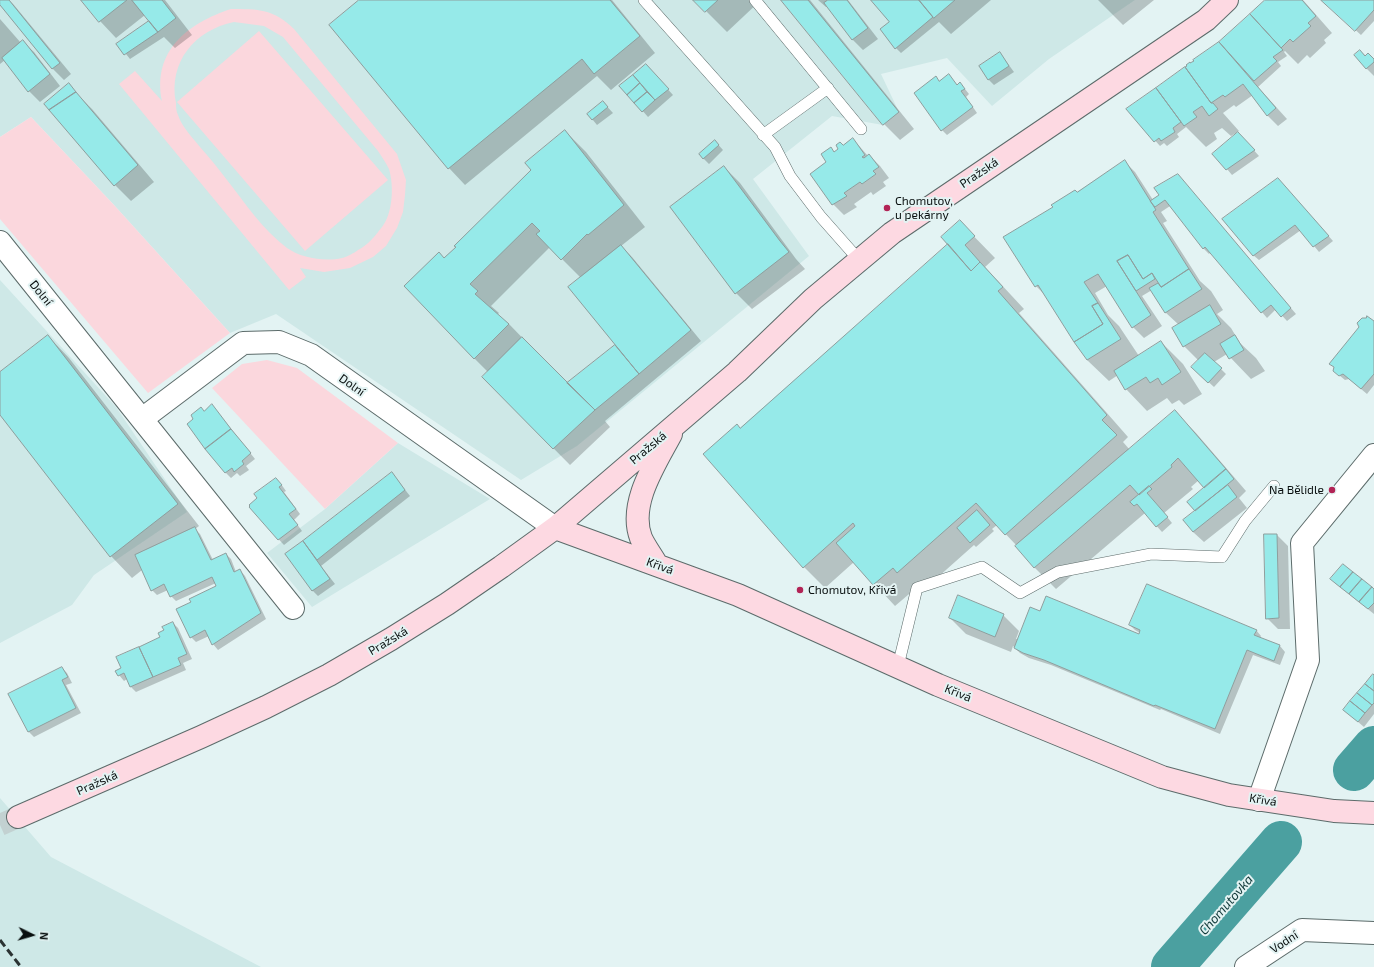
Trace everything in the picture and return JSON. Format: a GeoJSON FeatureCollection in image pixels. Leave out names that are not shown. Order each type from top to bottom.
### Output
{"type":"FeatureCollection","features":[{"type":"Feature","properties":{"kind":"main road","name":"Pražská"},"geometry":{"type":"LineString","coordinates":[[18,817],[266,707],[391,639],[447,604],[555,528],[737,372],[813,299],[892,232],[1206,20],[1227,0]]}},
{"type":"Feature","properties":{"kind":"main road"},"geometry":{"type":"LineString","coordinates":[[657,565],[641,538],[636,519],[649,475],[677,424]]}},
{"type":"Feature","properties":{"kind":"main road","name":"Křivá"},"geometry":{"type":"LineString","coordinates":[[555,528],[738,595],[938,685],[1162,777],[1229,795],[1334,811],[1374,813]]}},
{"type":"Feature","properties":{"kind":"street","name":"Dolní"},"geometry":{"type":"LineString","coordinates":[[0,242],[293,608]]}},
{"type":"Feature","properties":{"kind":"street","name":"Dolní"},"geometry":{"type":"LineString","coordinates":[[142,419],[243,343],[280,342],[310,355],[555,528]]}},
{"type":"Feature","properties":{"kind":"street"},"geometry":{"type":"LineString","coordinates":[[1259,800],[1308,660],[1302,543],[1374,455]]}},
{"type":"Feature","properties":{"kind":"street","name":"Vodní"},"geometry":{"type":"LineString","coordinates":[[1246,967],[1302,930],[1374,933]]}},
{"type":"Feature","properties":{"kind":"lane"},"geometry":{"type":"LineString","coordinates":[[644,0],[775,147],[790,176],[821,217],[859,260]]}},
{"type":"Feature","properties":{"kind":"lane"},"geometry":{"type":"LineString","coordinates":[[755,0],[861,129]]}},
{"type":"Feature","properties":{"kind":"lane"},"geometry":{"type":"LineString","coordinates":[[764,134],[828,88]]}},
{"type":"Feature","properties":{"kind":"lane"},"geometry":{"type":"LineString","coordinates":[[898,666],[917,588],[982,567],[1020,593],[1058,572],[1151,554],[1222,557],[1245,521],[1274,486]]}},
{"type":"Feature","properties":{"kind":"shaded area"},"geometry":{"type":"Polygon","coordinates":[[[0,0],[1135,0],[1049,59],[992,106],[947,58],[881,74],[899,112],[883,125],[832,116],[753,179],[809,256],[577,446],[521,480],[276,314],[230,333],[114,205],[31,117],[0,137],[0,0]]]}},
{"type":"Feature","properties":{"kind":"shaded area"},"geometry":{"type":"Polygon","coordinates":[[[231,9],[249,9],[272,14],[287,22],[397,154],[406,180],[403,212],[397,228],[386,246],[373,257],[350,268],[324,272],[300,268],[306,277],[289,290],[119,84],[135,71],[162,101],[160,83],[168,54],[188,31],[215,15],[231,9]],[[234,22],[207,32],[196,40],[187,50],[176,74],[175,88],[177,114],[191,136],[255,216],[278,241],[287,248],[306,257],[328,260],[348,256],[368,243],[377,234],[386,221],[392,199],[392,183],[389,169],[378,151],[283,37],[264,26],[234,22]]]}},
{"type":"Feature","properties":{"kind":"shaded area"},"geometry":{"type":"Polygon","coordinates":[[[259,31],[388,180],[305,251],[177,102],[259,31]]]}},
{"type":"Feature","properties":{"kind":"shaded area"},"geometry":{"type":"Polygon","coordinates":[[[31,117],[114,205],[230,333],[148,393],[0,219],[0,137],[31,117]]]}},
{"type":"Feature","properties":{"kind":"shaded area"},"geometry":{"type":"Polygon","coordinates":[[[0,280],[116,407],[187,512],[94,575],[72,605],[0,643],[0,280]]]}},
{"type":"Feature","properties":{"kind":"shaded area"},"geometry":{"type":"Polygon","coordinates":[[[267,360],[297,368],[398,443],[325,509],[212,388],[242,364],[267,360]]]}},
{"type":"Feature","properties":{"kind":"shaded area"},"geometry":{"type":"Polygon","coordinates":[[[398,443],[490,499],[312,607],[267,553],[325,509],[398,443]]]}},
{"type":"Feature","properties":{"kind":"shaded area"},"geometry":{"type":"Polygon","coordinates":[[[0,798],[51,857],[261,967],[0,967],[0,798]]]}},
{"type":"Feature","properties":{"kind":"building"},"geometry":{"type":"Polygon","coordinates":[[[0,0],[9,0],[60,63],[52,69],[0,5],[0,0]]]}},
{"type":"Feature","properties":{"kind":"building"},"geometry":{"type":"Polygon","coordinates":[[[81,0],[127,0],[99,22],[81,0]]]}},
{"type":"Feature","properties":{"kind":"building"},"geometry":{"type":"Polygon","coordinates":[[[132,0],[162,0],[176,18],[158,32],[132,0]]]}},
{"type":"Feature","properties":{"kind":"building"},"geometry":{"type":"Polygon","coordinates":[[[359,0],[610,0],[640,36],[594,74],[582,59],[448,169],[329,25],[359,0]]]}},
{"type":"Feature","properties":{"kind":"building"},"geometry":{"type":"Polygon","coordinates":[[[693,0],[718,0],[705,12],[693,0]]]}},
{"type":"Feature","properties":{"kind":"building"},"geometry":{"type":"Polygon","coordinates":[[[781,0],[808,0],[899,112],[883,125],[781,0]]]}},
{"type":"Feature","properties":{"kind":"building"},"geometry":{"type":"Polygon","coordinates":[[[828,0],[847,0],[868,28],[852,40],[824,3],[828,0]]]}},
{"type":"Feature","properties":{"kind":"building"},"geometry":{"type":"Polygon","coordinates":[[[871,0],[919,0],[933,17],[895,49],[880,29],[889,22],[871,0]]]}},
{"type":"Feature","properties":{"kind":"building"},"geometry":{"type":"Polygon","coordinates":[[[919,0],[955,0],[934,18],[919,0]]]}},
{"type":"Feature","properties":{"kind":"building"},"geometry":{"type":"Polygon","coordinates":[[[1265,0],[1302,0],[1316,16],[1308,23],[1311,26],[1293,42],[1290,39],[1281,48],[1250,14],[1265,0]]]}},
{"type":"Feature","properties":{"kind":"building"},"geometry":{"type":"Polygon","coordinates":[[[1321,0],[1374,0],[1374,10],[1355,31],[1321,0]]]}},
{"type":"Feature","properties":{"kind":"building"},"geometry":{"type":"Polygon","coordinates":[[[1250,14],[1283,50],[1273,57],[1277,61],[1254,81],[1219,42],[1250,14]]]}},
{"type":"Feature","properties":{"kind":"building"},"geometry":{"type":"Polygon","coordinates":[[[149,21],[158,32],[124,55],[116,44],[149,21]]]}},
{"type":"Feature","properties":{"kind":"building"},"geometry":{"type":"Polygon","coordinates":[[[23,40],[50,74],[28,92],[2,58],[23,40]]]}},
{"type":"Feature","properties":{"kind":"building"},"geometry":{"type":"Polygon","coordinates":[[[1219,42],[1276,108],[1267,116],[1243,84],[1225,97],[1223,95],[1211,103],[1185,67],[1219,42]]]}},
{"type":"Feature","properties":{"kind":"building"},"geometry":{"type":"Polygon","coordinates":[[[1360,50],[1365,56],[1368,53],[1374,59],[1374,62],[1366,69],[1354,55],[1360,50]]]}},
{"type":"Feature","properties":{"kind":"building"},"geometry":{"type":"Polygon","coordinates":[[[1000,52],[1009,66],[988,80],[979,66],[1000,52]]]}},
{"type":"Feature","properties":{"kind":"building"},"geometry":{"type":"Polygon","coordinates":[[[646,64],[669,89],[655,100],[633,75],[646,64]]]}},
{"type":"Feature","properties":{"kind":"building"},"geometry":{"type":"Polygon","coordinates":[[[1185,67],[1211,103],[1213,103],[1218,109],[1209,116],[1202,106],[1193,112],[1197,117],[1184,126],[1156,88],[1185,67]]]}},
{"type":"Feature","properties":{"kind":"building"},"geometry":{"type":"Polygon","coordinates":[[[949,74],[957,85],[960,82],[965,89],[961,91],[973,107],[941,131],[914,93],[936,76],[939,81],[949,74]]]}},
{"type":"Feature","properties":{"kind":"building"},"geometry":{"type":"Polygon","coordinates":[[[633,75],[640,83],[627,95],[619,86],[633,75]]]}},
{"type":"Feature","properties":{"kind":"building"},"geometry":{"type":"Polygon","coordinates":[[[69,83],[76,92],[49,110],[44,104],[69,83]]]}},
{"type":"Feature","properties":{"kind":"building"},"geometry":{"type":"Polygon","coordinates":[[[640,83],[647,92],[634,103],[627,95],[640,83]]]}},
{"type":"Feature","properties":{"kind":"building"},"geometry":{"type":"Polygon","coordinates":[[[1156,88],[1181,122],[1173,128],[1175,132],[1161,141],[1159,138],[1154,142],[1126,109],[1156,88]]]}},
{"type":"Feature","properties":{"kind":"building"},"geometry":{"type":"Polygon","coordinates":[[[76,92],[138,165],[114,186],[49,110],[76,92]]]}},
{"type":"Feature","properties":{"kind":"building"},"geometry":{"type":"Polygon","coordinates":[[[647,92],[655,100],[642,112],[634,103],[647,92]]]}},
{"type":"Feature","properties":{"kind":"building"},"geometry":{"type":"Polygon","coordinates":[[[603,101],[608,107],[592,120],[587,114],[603,101]]]}},
{"type":"Feature","properties":{"kind":"building"},"geometry":{"type":"Polygon","coordinates":[[[565,130],[624,205],[588,235],[587,234],[561,260],[536,234],[540,231],[532,223],[470,284],[478,291],[475,294],[509,324],[474,359],[404,286],[439,252],[444,258],[456,247],[454,246],[531,170],[525,163],[565,130]]]}},
{"type":"Feature","properties":{"kind":"building"},"geometry":{"type":"Polygon","coordinates":[[[1238,132],[1255,150],[1226,170],[1212,154],[1238,132]]]}},
{"type":"Feature","properties":{"kind":"building"},"geometry":{"type":"Polygon","coordinates":[[[853,138],[865,155],[862,157],[864,158],[869,154],[879,167],[873,171],[876,174],[862,184],[860,182],[844,193],[847,196],[832,205],[810,174],[826,162],[821,154],[831,147],[834,152],[838,149],[836,145],[840,142],[843,145],[853,138]]]}},
{"type":"Feature","properties":{"kind":"building"},"geometry":{"type":"Polygon","coordinates":[[[715,140],[719,145],[703,159],[699,154],[715,140]]]}},
{"type":"Feature","properties":{"kind":"building"},"geometry":{"type":"Polygon","coordinates":[[[1125,160],[1156,210],[1153,212],[1189,269],[1161,287],[1152,273],[1143,279],[1128,255],[1117,261],[1151,315],[1132,328],[1098,274],[1084,282],[1098,303],[1092,306],[1103,324],[1074,342],[1038,285],[1035,287],[1003,237],[1053,207],[1051,205],[1075,190],[1077,192],[1125,160]]]}},
{"type":"Feature","properties":{"kind":"building"},"geometry":{"type":"Polygon","coordinates":[[[724,166],[789,252],[735,294],[670,207],[724,166]]]}},
{"type":"Feature","properties":{"kind":"building"},"geometry":{"type":"Polygon","coordinates":[[[1178,174],[1291,308],[1281,317],[1271,305],[1261,313],[1205,247],[1203,249],[1165,200],[1155,207],[1150,201],[1159,195],[1154,188],[1178,174]]]}},
{"type":"Feature","properties":{"kind":"building"},"geometry":{"type":"Polygon","coordinates":[[[1278,178],[1329,236],[1313,247],[1295,225],[1253,256],[1222,219],[1278,178]]]}},
{"type":"Feature","properties":{"kind":"building"},"geometry":{"type":"Polygon","coordinates":[[[960,220],[975,236],[965,245],[980,262],[971,271],[941,237],[960,220]]]}},
{"type":"Feature","properties":{"kind":"building"},"geometry":{"type":"Polygon","coordinates":[[[948,244],[971,271],[980,262],[1003,287],[998,291],[1107,415],[1102,420],[1117,435],[1005,535],[976,503],[897,573],[893,568],[873,585],[836,543],[855,526],[853,523],[803,568],[703,454],[737,424],[740,428],[948,244]]]}},
{"type":"Feature","properties":{"kind":"building"},"geometry":{"type":"Polygon","coordinates":[[[621,245],[691,330],[639,374],[568,287],[621,245]]]}},
{"type":"Feature","properties":{"kind":"building"},"geometry":{"type":"Polygon","coordinates":[[[1128,255],[1143,279],[1152,273],[1155,279],[1136,291],[1117,261],[1128,255]]]}},
{"type":"Feature","properties":{"kind":"building"},"geometry":{"type":"Polygon","coordinates":[[[1189,269],[1202,289],[1165,313],[1149,288],[1158,283],[1161,287],[1189,269]]]}},
{"type":"Feature","properties":{"kind":"building"},"geometry":{"type":"Polygon","coordinates":[[[1098,303],[1121,339],[1087,360],[1074,342],[1103,324],[1092,306],[1098,303]]]}},
{"type":"Feature","properties":{"kind":"building"},"geometry":{"type":"Polygon","coordinates":[[[1210,305],[1221,324],[1183,347],[1172,328],[1210,305]]]}},
{"type":"Feature","properties":{"kind":"building"},"geometry":{"type":"Polygon","coordinates":[[[1367,316],[1374,321],[1374,374],[1361,389],[1343,374],[1339,376],[1333,371],[1334,367],[1329,364],[1359,327],[1357,323],[1362,318],[1366,318],[1367,316]]]}},
{"type":"Feature","properties":{"kind":"building"},"geometry":{"type":"Polygon","coordinates":[[[48,335],[178,504],[110,557],[0,415],[0,372],[48,335]]]}},
{"type":"Feature","properties":{"kind":"building"},"geometry":{"type":"Polygon","coordinates":[[[1235,335],[1244,350],[1229,359],[1220,344],[1235,335]]]}},
{"type":"Feature","properties":{"kind":"building"},"geometry":{"type":"Polygon","coordinates":[[[522,337],[595,410],[553,449],[482,377],[522,337]]]}},
{"type":"Feature","properties":{"kind":"building"},"geometry":{"type":"Polygon","coordinates":[[[1161,341],[1181,372],[1162,385],[1158,378],[1150,383],[1146,377],[1125,390],[1114,371],[1161,341]]]}},
{"type":"Feature","properties":{"kind":"building"},"geometry":{"type":"Polygon","coordinates":[[[615,345],[639,374],[595,410],[567,383],[615,345]]]}},
{"type":"Feature","properties":{"kind":"building"},"geometry":{"type":"Polygon","coordinates":[[[1205,353],[1222,368],[1208,383],[1191,367],[1205,353]]]}},
{"type":"Feature","properties":{"kind":"building"},"geometry":{"type":"Polygon","coordinates":[[[212,404],[231,429],[205,449],[187,424],[193,419],[191,415],[201,407],[204,411],[212,404]]]}},
{"type":"Feature","properties":{"kind":"building"},"geometry":{"type":"Polygon","coordinates":[[[1175,410],[1226,469],[1204,488],[1178,458],[1171,465],[1172,467],[1139,495],[1130,485],[1034,568],[1015,546],[1175,410]]]}},
{"type":"Feature","properties":{"kind":"building"},"geometry":{"type":"Polygon","coordinates":[[[231,429],[251,453],[242,461],[244,464],[234,472],[232,468],[225,473],[205,449],[231,429]]]}},
{"type":"Feature","properties":{"kind":"building"},"geometry":{"type":"Polygon","coordinates":[[[1226,469],[1234,479],[1195,511],[1187,502],[1226,469]]]}},
{"type":"Feature","properties":{"kind":"building"},"geometry":{"type":"Polygon","coordinates":[[[392,472],[405,490],[317,560],[303,541],[392,472]]]}},
{"type":"Feature","properties":{"kind":"building"},"geometry":{"type":"Polygon","coordinates":[[[276,478],[282,485],[279,487],[296,509],[289,514],[298,525],[278,540],[249,507],[249,505],[257,498],[254,494],[276,478]]]}},
{"type":"Feature","properties":{"kind":"building"},"geometry":{"type":"Polygon","coordinates":[[[1228,485],[1237,497],[1193,532],[1183,520],[1228,485]]]}},
{"type":"Feature","properties":{"kind":"building"},"geometry":{"type":"Polygon","coordinates":[[[1149,486],[1152,489],[1147,493],[1168,517],[1156,527],[1137,504],[1134,506],[1130,502],[1149,486]]]}},
{"type":"Feature","properties":{"kind":"building"},"geometry":{"type":"Polygon","coordinates":[[[977,510],[990,525],[970,543],[957,528],[977,510]]]}},
{"type":"Feature","properties":{"kind":"building"},"geometry":{"type":"Polygon","coordinates":[[[195,527],[211,560],[226,553],[234,572],[240,569],[261,613],[212,645],[205,630],[190,638],[176,609],[191,602],[189,599],[216,586],[212,577],[170,597],[164,584],[151,591],[135,555],[195,527]]]}},
{"type":"Feature","properties":{"kind":"building"},"geometry":{"type":"Polygon","coordinates":[[[1264,534],[1277,534],[1279,618],[1266,619],[1264,534]]]}},
{"type":"Feature","properties":{"kind":"building"},"geometry":{"type":"Polygon","coordinates":[[[303,541],[330,579],[312,591],[285,554],[303,541]]]}},
{"type":"Feature","properties":{"kind":"building"},"geometry":{"type":"Polygon","coordinates":[[[1343,564],[1353,572],[1340,587],[1330,579],[1343,564]]]}},
{"type":"Feature","properties":{"kind":"building"},"geometry":{"type":"Polygon","coordinates":[[[1353,572],[1362,579],[1349,594],[1340,587],[1353,572]]]}},
{"type":"Feature","properties":{"kind":"building"},"geometry":{"type":"Polygon","coordinates":[[[1362,579],[1372,587],[1359,602],[1349,594],[1362,579]]]}},
{"type":"Feature","properties":{"kind":"building"},"geometry":{"type":"Polygon","coordinates":[[[1147,584],[1257,630],[1254,635],[1280,645],[1274,661],[1247,650],[1215,729],[1155,705],[1154,706],[1014,648],[1030,607],[1040,611],[1046,596],[1139,634],[1140,630],[1129,625],[1147,584]]]}},
{"type":"Feature","properties":{"kind":"building"},"geometry":{"type":"Polygon","coordinates":[[[1372,587],[1374,589],[1374,603],[1368,609],[1359,602],[1372,587]]]}},
{"type":"Feature","properties":{"kind":"building"},"geometry":{"type":"Polygon","coordinates":[[[958,595],[1004,614],[995,637],[949,618],[958,595]]]}},
{"type":"Feature","properties":{"kind":"building"},"geometry":{"type":"Polygon","coordinates":[[[173,622],[187,654],[178,658],[181,665],[153,677],[139,647],[160,637],[158,633],[164,630],[162,627],[173,622]]]}},
{"type":"Feature","properties":{"kind":"building"},"geometry":{"type":"Polygon","coordinates":[[[139,647],[153,677],[130,687],[124,673],[118,676],[115,671],[121,668],[116,657],[139,647]]]}},
{"type":"Feature","properties":{"kind":"building"},"geometry":{"type":"Polygon","coordinates":[[[62,667],[68,677],[62,680],[76,708],[28,732],[8,694],[62,667]]]}},
{"type":"Feature","properties":{"kind":"building"},"geometry":{"type":"Polygon","coordinates":[[[1373,674],[1374,675],[1374,691],[1365,684],[1373,674]]]}},
{"type":"Feature","properties":{"kind":"building"},"geometry":{"type":"Polygon","coordinates":[[[1365,684],[1374,691],[1374,703],[1372,705],[1357,693],[1365,684]]]}},
{"type":"Feature","properties":{"kind":"building"},"geometry":{"type":"Polygon","coordinates":[[[1357,693],[1372,705],[1365,713],[1350,701],[1357,693]]]}},
{"type":"Feature","properties":{"kind":"building"},"geometry":{"type":"Polygon","coordinates":[[[1350,701],[1365,713],[1358,722],[1343,710],[1350,701]]]}},
{"type":"Feature","properties":{"kind":"waterway","name":"Chomutovka"},"geometry":{"type":"LineString","coordinates":[[1354,770],[1374,747]]}},
{"type":"Feature","properties":{"kind":"waterway","name":"Chomutovka"},"geometry":{"type":"LineString","coordinates":[[1172,967],[1281,842]]}},
{"type":"Feature","properties":{"kind":"tunnel"},"geometry":{"type":"LineString","coordinates":[[0,825],[18,817]]}},
{"type":"Feature","properties":{"kind":"railway"},"geometry":{"type":"LineString","coordinates":[[0,940],[21,967]]}},
{"type":"Feature","properties":{"kind":"place","name":"Chomutov, u pekárny"},"geometry":{"type":"Point","coordinates":[887,208]}},
{"type":"Feature","properties":{"kind":"place","name":"Na Bělidle"},"geometry":{"type":"Point","coordinates":[1332,490]}},
{"type":"Feature","properties":{"kind":"place","name":"Chomutov, Křivá"},"geometry":{"type":"Point","coordinates":[800,590]}}]}
